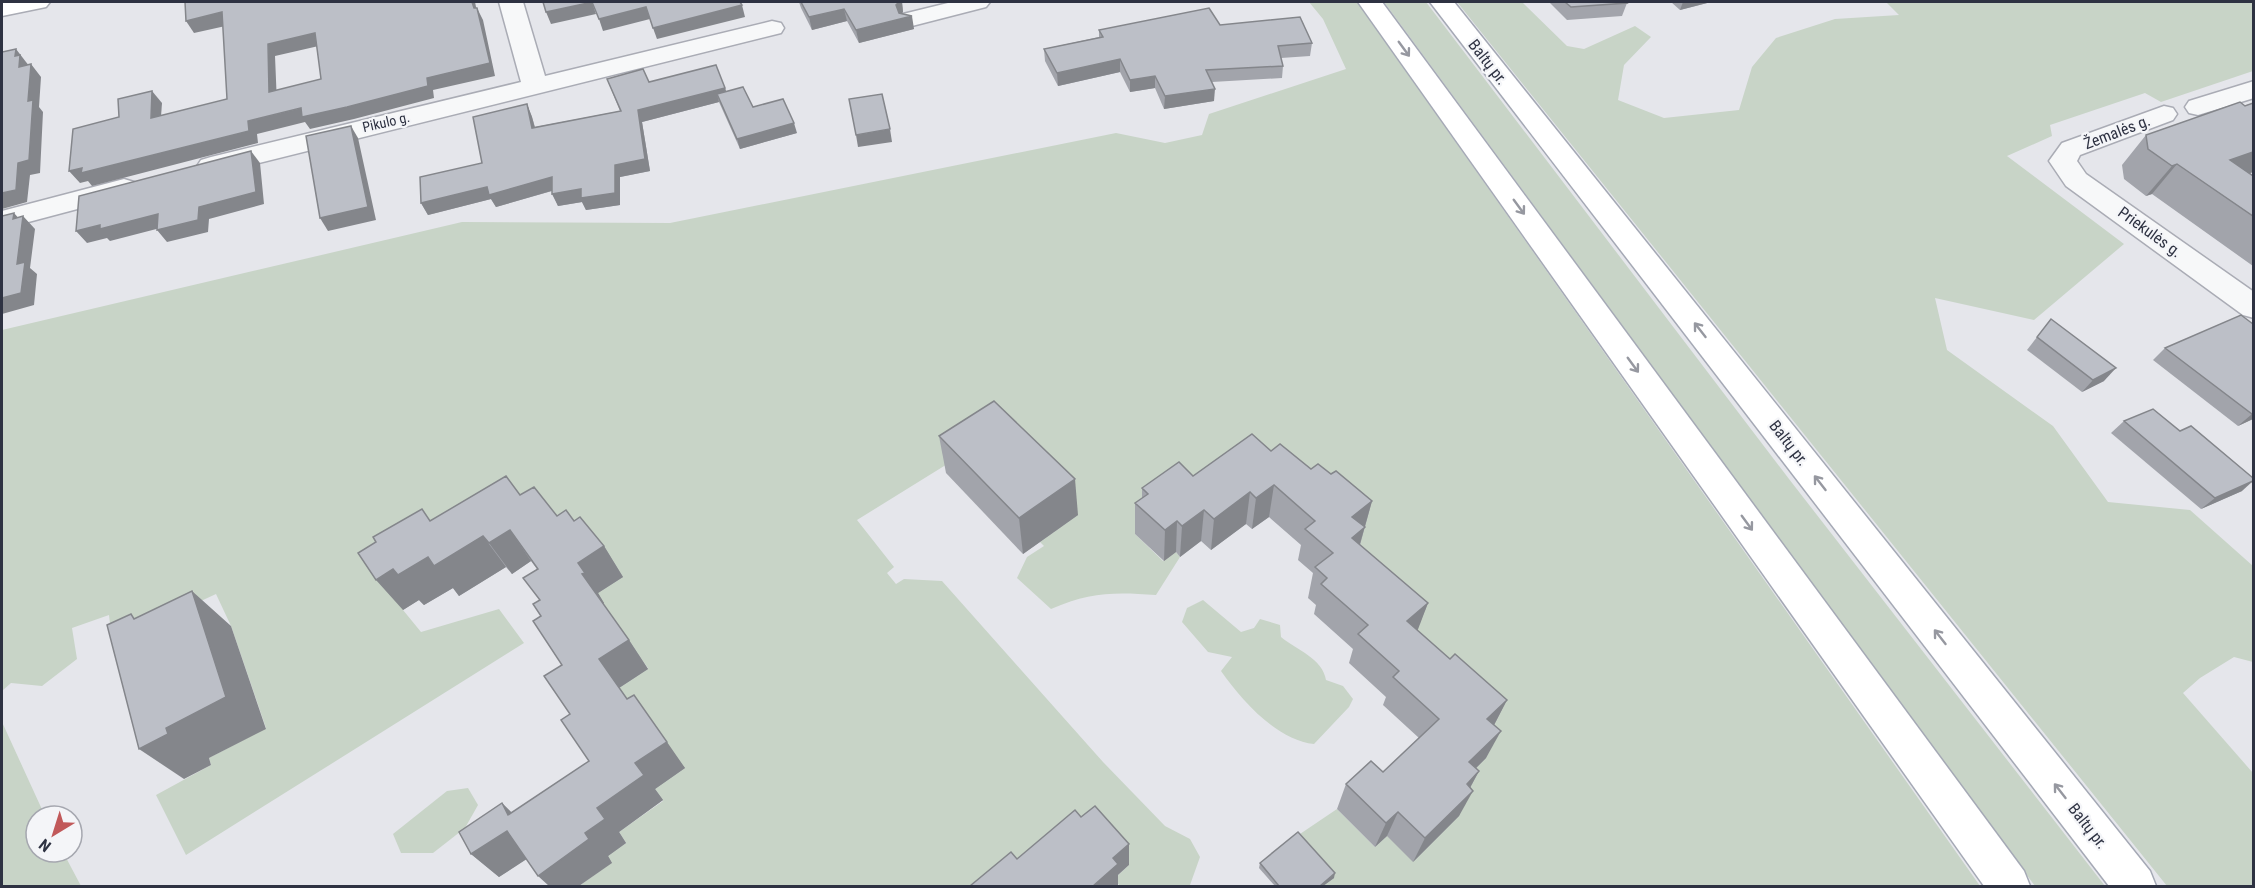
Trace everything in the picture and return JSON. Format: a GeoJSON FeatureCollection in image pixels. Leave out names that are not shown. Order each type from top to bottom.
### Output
{"type":"FeatureCollection","features":[{"type":"Feature","properties":{"kind":"main road"},"geometry":{"type":"LineString","coordinates":[[2,9],[38,2]]}},
{"type":"Feature","properties":{"kind":"main road"},"geometry":{"type":"LineString","coordinates":[[1370,2],[2009,886]]}},
{"type":"Feature","properties":{"kind":"main road","name":"Baltų pr."},"geometry":{"type":"LineString","coordinates":[[1442,2],[2135,886]]}},
{"type":"Feature","properties":{"kind":"street"},"geometry":{"type":"LineString","coordinates":[[512,2],[535,87]]}},
{"type":"Feature","properties":{"kind":"street"},"geometry":{"type":"LineString","coordinates":[[912,19],[978,2]]}},
{"type":"Feature","properties":{"kind":"street","name":"Pikulo g."},"geometry":{"type":"LineString","coordinates":[[186,172],[772,28]]}},
{"type":"Feature","properties":{"kind":"street"},"geometry":{"type":"LineString","coordinates":[[2198,107],[2253,89]]}},
{"type":"Feature","properties":{"kind":"street","name":"Žemalės g."},"geometry":{"type":"LineString","coordinates":[[2071,149],[2164,114]]}},
{"type":"Feature","properties":{"kind":"street","name":"Priekulės g."},"geometry":{"type":"LineString","coordinates":[[2071,149],[2063,161],[2076,180],[2253,307]]}},
{"type":"Feature","properties":{"kind":"street"},"geometry":{"type":"LineString","coordinates":[[2,220],[152,181]]}},
{"type":"Feature","properties":{"kind":"green space"},"geometry":{"type":"Polygon","coordinates":[[[1309,2],[1357,2],[1980,886],[1323,886],[1333,877],[1297,836],[1337,809],[1375,847],[1387,836],[1459,816],[1344,548],[1363,532],[1329,503],[1135,534],[1163,561],[1176,552],[1180,557],[1156,595],[1102,594],[1078,599],[1051,609],[1017,578],[1027,557],[1044,546],[1040,542],[1077,515],[957,458],[857,520],[894,567],[887,573],[896,584],[904,579],[942,581],[1103,762],[1165,826],[1190,839],[1200,857],[1190,885],[1120,886],[1114,879],[1129,865],[999,886],[579,886],[611,863],[607,856],[626,843],[619,832],[663,801],[655,789],[646,727],[619,688],[648,668],[527,508],[403,610],[421,632],[499,609],[524,643],[186,855],[156,795],[211,765],[209,758],[266,728],[231,626],[216,594],[112,642],[109,615],[72,628],[77,659],[42,686],[11,683],[2,691],[2,330],[462,222],[670,223],[1116,133],[1165,143],[1202,135],[1209,114],[1346,69],[1323,19],[1309,2]]]}},
{"type":"Feature","properties":{"kind":"green space"},"geometry":{"type":"Polygon","coordinates":[[[1384,2],[1426,2],[1789,479],[2105,886],[2035,886],[1384,2]]]}},
{"type":"Feature","properties":{"kind":"green space"},"geometry":{"type":"Polygon","coordinates":[[[1457,2],[1522,2],[1567,46],[1584,49],[1635,26],[1651,37],[1624,65],[1618,100],[1664,118],[1739,110],[1752,67],[1776,38],[1835,19],[1899,15],[1886,2],[2253,2],[2253,71],[2161,102],[2145,93],[2050,125],[2052,136],[2007,156],[2124,244],[2034,320],[1935,298],[1947,350],[2053,426],[2108,502],[2190,510],[2253,566],[2253,662],[2234,657],[2200,678],[2183,693],[2253,773],[2253,886],[2167,886],[1457,2]]]}},
{"type":"Feature","properties":{"kind":"green space"},"geometry":{"type":"Polygon","coordinates":[[[1203,600],[1241,632],[1254,628],[1260,619],[1280,625],[1281,637],[1315,661],[1320,666],[1326,680],[1343,686],[1353,699],[1349,707],[1314,744],[1287,735],[1250,706],[1221,671],[1232,657],[1208,652],[1182,622],[1187,608],[1203,600]]]}},
{"type":"Feature","properties":{"kind":"green space"},"geometry":{"type":"Polygon","coordinates":[[[2,722],[40,804],[24,804],[24,864],[69,864],[81,886],[2,886],[2,722]]]}},
{"type":"Feature","properties":{"kind":"green space"},"geometry":{"type":"Polygon","coordinates":[[[468,788],[478,805],[465,828],[433,853],[401,853],[393,834],[447,791],[468,788]]]}},
{"type":"Feature","properties":{"kind":"building"},"geometry":{"type":"Polygon","coordinates":[[[185,2],[472,2],[474,8],[477,8],[490,63],[427,78],[428,86],[347,107],[302,117],[301,108],[248,121],[249,131],[81,173],[82,168],[69,171],[73,129],[119,117],[118,99],[152,91],[151,118],[227,99],[222,12],[186,21],[185,2]],[[315,33],[268,44],[269,92],[321,79],[315,33]]]}},
{"type":"Feature","properties":{"kind":"building"},"geometry":{"type":"Polygon","coordinates":[[[543,2],[592,2],[546,12],[543,2]]]}},
{"type":"Feature","properties":{"kind":"building"},"geometry":{"type":"Polygon","coordinates":[[[592,2],[740,2],[742,5],[653,28],[646,7],[599,19],[592,2]]]}},
{"type":"Feature","properties":{"kind":"building"},"geometry":{"type":"Polygon","coordinates":[[[801,2],[899,2],[896,5],[899,13],[912,16],[856,30],[844,9],[809,17],[801,2]]]}},
{"type":"Feature","properties":{"kind":"building"},"geometry":{"type":"Polygon","coordinates":[[[1565,2],[1626,2],[1627,3],[1571,7],[1565,2]]]}},
{"type":"Feature","properties":{"kind":"building"},"geometry":{"type":"Polygon","coordinates":[[[1209,8],[1220,25],[1300,17],[1312,43],[1278,46],[1283,66],[1206,70],[1215,89],[1165,96],[1155,76],[1130,80],[1120,59],[1057,73],[1044,49],[1103,37],[1099,30],[1209,8]]]}},
{"type":"Feature","properties":{"kind":"building"},"geometry":{"type":"Polygon","coordinates":[[[16,49],[15,56],[20,55],[19,67],[31,64],[28,101],[33,100],[29,160],[18,163],[16,190],[2,193],[2,52],[16,49]]]}},
{"type":"Feature","properties":{"kind":"building"},"geometry":{"type":"Polygon","coordinates":[[[716,65],[725,88],[638,110],[645,159],[615,165],[615,193],[581,198],[581,189],[552,194],[552,177],[489,195],[487,187],[421,203],[420,177],[482,163],[473,117],[527,104],[532,128],[621,111],[607,79],[643,69],[649,82],[716,65]]]}},
{"type":"Feature","properties":{"kind":"building"},"geometry":{"type":"Polygon","coordinates":[[[743,87],[753,107],[783,99],[794,123],[737,139],[717,94],[743,87]]]}},
{"type":"Feature","properties":{"kind":"building"},"geometry":{"type":"Polygon","coordinates":[[[882,94],[890,129],[856,135],[849,99],[882,94]]]}},
{"type":"Feature","properties":{"kind":"building"},"geometry":{"type":"Polygon","coordinates":[[[2240,102],[2245,106],[2253,103],[2253,152],[2230,160],[2253,176],[2253,216],[2177,164],[2172,166],[2148,149],[2146,135],[2240,102]]]}},
{"type":"Feature","properties":{"kind":"building"},"geometry":{"type":"Polygon","coordinates":[[[351,126],[368,207],[320,218],[306,136],[351,126]]]}},
{"type":"Feature","properties":{"kind":"building"},"geometry":{"type":"Polygon","coordinates":[[[251,151],[256,192],[199,207],[198,220],[157,230],[158,214],[100,229],[100,225],[76,231],[79,196],[251,151]]]}},
{"type":"Feature","properties":{"kind":"building"},"geometry":{"type":"Polygon","coordinates":[[[14,213],[13,219],[23,216],[17,264],[25,262],[21,293],[2,298],[2,216],[14,213]]]}},
{"type":"Feature","properties":{"kind":"building"},"geometry":{"type":"Polygon","coordinates":[[[2241,315],[2253,324],[2252,414],[2165,348],[2241,315]]]}},
{"type":"Feature","properties":{"kind":"building"},"geometry":{"type":"Polygon","coordinates":[[[2051,319],[2116,368],[2093,380],[2037,337],[2051,319]]]}},
{"type":"Feature","properties":{"kind":"building"},"geometry":{"type":"Polygon","coordinates":[[[994,401],[1075,479],[1019,518],[939,436],[994,401]]]}},
{"type":"Feature","properties":{"kind":"building"},"geometry":{"type":"Polygon","coordinates":[[[2153,409],[2180,431],[2191,426],[2253,478],[2253,481],[2215,498],[2124,421],[2153,409]]]}},
{"type":"Feature","properties":{"kind":"building"},"geometry":{"type":"Polygon","coordinates":[[[1252,434],[1271,451],[1280,444],[1311,469],[1318,464],[1331,474],[1336,471],[1372,501],[1352,517],[1365,527],[1352,538],[1428,603],[1407,621],[1450,659],[1455,654],[1507,700],[1487,719],[1501,731],[1469,762],[1479,771],[1467,784],[1473,791],[1425,838],[1398,812],[1386,823],[1346,784],[1371,761],[1383,772],[1439,719],[1393,677],[1399,671],[1358,634],[1368,625],[1321,584],[1327,578],[1315,567],[1333,553],[1305,529],[1315,521],[1274,485],[1256,498],[1250,492],[1214,519],[1204,510],[1182,526],[1177,521],[1165,530],[1135,503],[1148,494],[1142,488],[1179,462],[1193,476],[1252,434]]]}},
{"type":"Feature","properties":{"kind":"building"},"geometry":{"type":"Polygon","coordinates":[[[506,476],[520,495],[534,487],[557,516],[566,510],[574,521],[580,517],[604,546],[578,563],[585,573],[582,574],[629,640],[599,659],[627,699],[634,695],[667,742],[635,763],[644,775],[597,808],[605,819],[585,833],[589,839],[538,876],[507,831],[471,854],[459,832],[502,803],[508,815],[589,761],[561,720],[570,714],[544,676],[562,665],[533,621],[541,616],[533,604],[540,600],[523,578],[538,569],[510,530],[489,543],[483,536],[434,566],[428,557],[398,575],[393,569],[376,580],[358,553],[376,542],[373,537],[422,509],[430,521],[506,476]]]}},
{"type":"Feature","properties":{"kind":"building"},"geometry":{"type":"Polygon","coordinates":[[[192,591],[226,697],[166,728],[168,734],[139,749],[107,625],[131,614],[134,619],[192,591]]]}},
{"type":"Feature","properties":{"kind":"building"},"geometry":{"type":"Polygon","coordinates":[[[1095,806],[1129,844],[1113,858],[1118,864],[1093,886],[970,886],[1011,852],[1017,859],[1075,810],[1081,817],[1095,806]]]}},
{"type":"Feature","properties":{"kind":"building"},"geometry":{"type":"Polygon","coordinates":[[[1298,832],[1335,873],[1320,886],[1279,886],[1260,863],[1298,832]]]}}]}
